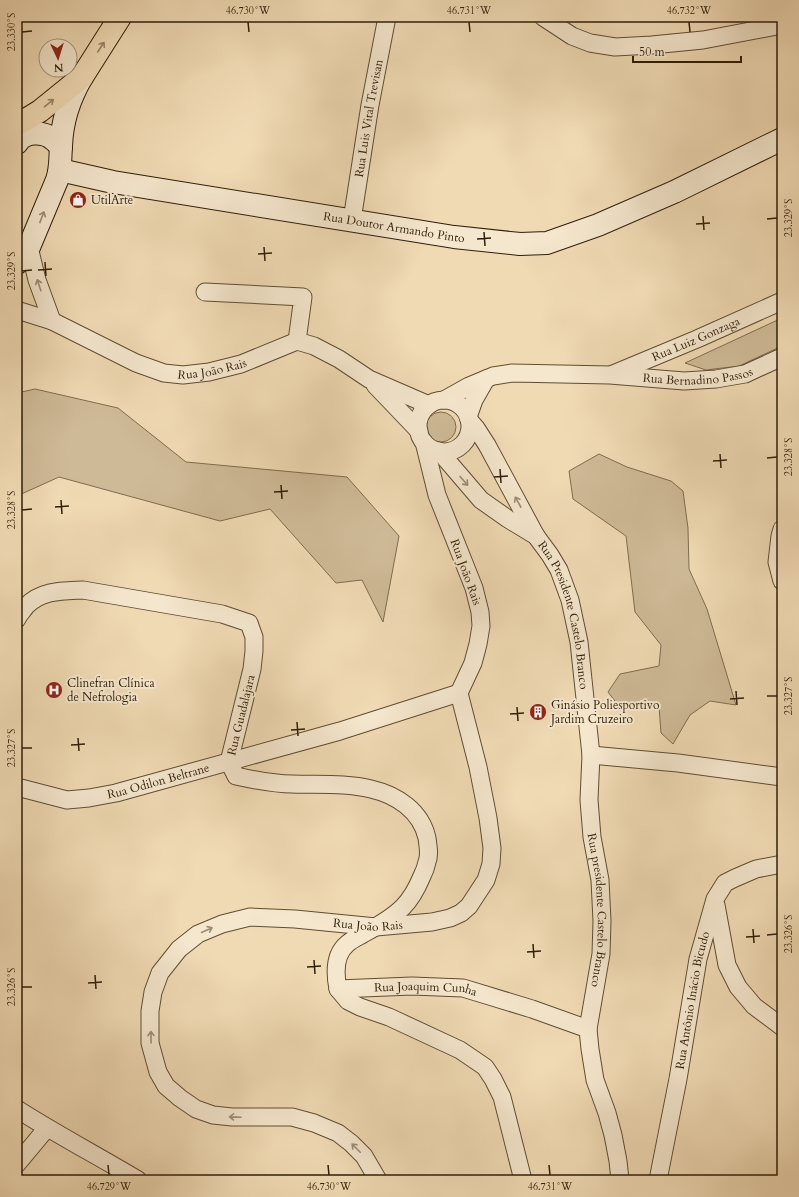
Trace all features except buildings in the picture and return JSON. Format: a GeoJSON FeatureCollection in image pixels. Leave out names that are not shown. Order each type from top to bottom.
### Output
{"type":"FeatureCollection","features":[{"type":"Feature","properties":{"kind":"main road"},"geometry":{"type":"LineString","coordinates":[[23,255],[54,189],[60,170],[63,127],[72,94],[120,17]]}},
{"type":"Feature","properties":{"kind":"main road"},"geometry":{"type":"LineString","coordinates":[[17,124],[40,111],[82,77]]}},
{"type":"Feature","properties":{"kind":"main road"},"geometry":{"type":"LineString","coordinates":[[17,143],[23,136],[37,133],[49,136],[61,147]]}},
{"type":"Feature","properties":{"kind":"main road","name":"Rua Doutor Armando Pinto"},"geometry":{"type":"LineString","coordinates":[[60,170],[112,182],[454,237],[520,244],[547,243],[598,225],[667,195],[782,139]]}},
{"type":"Feature","properties":{"kind":"street","name":"Rua Luis Vital Trevisan"},"geometry":{"type":"LineString","coordinates":[[352,220],[370,106],[387,17]]}},
{"type":"Feature","properties":{"kind":"street"},"geometry":{"type":"LineString","coordinates":[[543,17],[572,36],[590,43],[615,48],[703,40],[782,25]]}},
{"type":"Feature","properties":{"kind":"street"},"geometry":{"type":"LineString","coordinates":[[23,255],[37,280],[52,321]]}},
{"type":"Feature","properties":{"kind":"street"},"geometry":{"type":"LineString","coordinates":[[205,292],[303,297],[297,342]]}},
{"type":"Feature","properties":{"kind":"street","name":"Rua Luiz Gonzaga"},"geometry":{"type":"LineString","coordinates":[[610,375],[712,333],[782,301]]}},
{"type":"Feature","properties":{"kind":"street","name":"Rua João Rais"},"geometry":{"type":"LineString","coordinates":[[17,310],[52,321],[136,364],[164,373],[183,375],[209,372],[241,364],[297,342],[314,346],[339,359],[370,379],[436,402]]}},
{"type":"Feature","properties":{"kind":"street","name":"Rua Bernadino Passos"},"geometry":{"type":"LineString","coordinates":[[436,402],[493,376],[512,373],[610,375],[684,380],[716,379],[745,374],[782,357]]}},
{"type":"Feature","properties":{"kind":"street","name":"Rua João Rais"},"geometry":{"type":"LineString","coordinates":[[370,379],[421,436],[437,495],[474,588],[480,612],[481,626],[478,644],[473,663],[459,693],[478,767],[488,818],[492,848],[491,864],[486,880],[469,906],[461,913],[450,918],[432,922],[376,927],[295,919],[250,917],[222,924],[198,934],[179,949],[160,972],[153,992],[150,1011],[150,1043],[158,1072],[166,1086],[196,1109],[213,1115],[226,1117],[292,1117],[338,1132],[364,1156],[378,1180]]}},
{"type":"Feature","properties":{"kind":"street"},"geometry":{"type":"LineString","coordinates":[[469,419],[474,400],[486,379]]}},
{"type":"Feature","properties":{"kind":"street"},"geometry":{"type":"LineString","coordinates":[[453,401],[466,411],[469,419],[470,428],[468,436],[463,444],[448,452],[431,448],[421,436],[418,426],[419,418],[423,411],[436,402],[453,401]]}},
{"type":"Feature","properties":{"kind":"street"},"geometry":{"type":"LineString","coordinates":[[469,419],[487,445],[536,536]]}},
{"type":"Feature","properties":{"kind":"street","name":"Rua Presidente Castelo Branco"},"geometry":{"type":"LineString","coordinates":[[439,451],[481,500],[536,536],[559,570],[570,600],[579,642],[591,755]]}},
{"type":"Feature","properties":{"kind":"street"},"geometry":{"type":"LineString","coordinates":[[782,529],[777,562],[782,581]]}},
{"type":"Feature","properties":{"kind":"street","name":"Rua Guadalajara"},"geometry":{"type":"LineString","coordinates":[[17,619],[19,614],[31,601],[43,594],[65,590],[84,590],[222,614],[249,623],[254,637],[252,669],[229,762],[236,776],[256,781],[290,784],[358,786],[383,792],[400,800],[421,821],[428,845],[428,861],[412,897],[402,908],[376,927]]}},
{"type":"Feature","properties":{"kind":"street","name":"Rua Odilon Beltrane"},"geometry":{"type":"LineString","coordinates":[[17,787],[67,800],[116,793],[340,731],[459,693]]}},
{"type":"Feature","properties":{"kind":"street"},"geometry":{"type":"LineString","coordinates":[[591,755],[782,777]]}},
{"type":"Feature","properties":{"kind":"street","name":"Rua presidente Castelo Branco"},"geometry":{"type":"LineString","coordinates":[[591,755],[589,800],[592,837],[600,880],[602,921],[601,954],[588,1029],[592,1067],[613,1135],[620,1180]]}},
{"type":"Feature","properties":{"kind":"street","name":"Rua Antônio Inácio Bicudo"},"geometry":{"type":"LineString","coordinates":[[658,1180],[678,1079],[698,958],[715,899],[725,883],[756,869],[782,864]]}},
{"type":"Feature","properties":{"kind":"street"},"geometry":{"type":"LineString","coordinates":[[715,899],[727,965],[738,987],[754,1006],[782,1027]]}},
{"type":"Feature","properties":{"kind":"street"},"geometry":{"type":"LineString","coordinates":[[376,927],[347,944],[340,954],[335,976],[338,989],[348,1001],[360,1007],[389,1017],[460,1050],[485,1067],[502,1097],[523,1180]]}},
{"type":"Feature","properties":{"kind":"street","name":"Rua Joaquim Cunha"},"geometry":{"type":"LineString","coordinates":[[338,989],[412,986],[463,988],[532,1009],[588,1029]]}},
{"type":"Feature","properties":{"kind":"street"},"geometry":{"type":"LineString","coordinates":[[17,1109],[47,1128],[138,1180]]}},
{"type":"Feature","properties":{"kind":"street"},"geometry":{"type":"LineString","coordinates":[[17,1164],[47,1128]]}},
{"type":"Feature","properties":{"kind":"shaded area"},"geometry":{"type":"Polygon","coordinates":[[[782,318],[782,346],[739,366],[706,370],[685,363],[782,318]]]}},
{"type":"Feature","properties":{"kind":"shaded area"},"geometry":{"type":"Polygon","coordinates":[[[35,389],[118,408],[186,462],[347,477],[399,536],[383,622],[362,580],[336,583],[270,509],[220,521],[59,477],[17,496],[17,393],[35,389]]]}},
{"type":"Feature","properties":{"kind":"shaded area"},"geometry":{"type":"Polygon","coordinates":[[[441,412],[447,413],[455,421],[455,433],[447,441],[441,442],[435,441],[427,433],[426,427],[427,421],[435,413],[441,412]]]}},
{"type":"Feature","properties":{"kind":"shaded area"},"geometry":{"type":"Polygon","coordinates":[[[599,454],[627,467],[671,481],[683,491],[688,528],[689,569],[707,609],[736,705],[710,701],[690,715],[673,744],[661,733],[659,706],[618,705],[608,692],[620,674],[659,666],[661,645],[635,612],[626,536],[573,499],[569,471],[599,454]]]}},
{"type":"Feature","properties":{"kind":"place","name":"UtilArte"},"geometry":{"type":"Point","coordinates":[78,200]}},
{"type":"Feature","properties":{"kind":"place","name":"Clinefran Clínica de Nefrologia"},"geometry":{"type":"Point","coordinates":[54,690]}},
{"type":"Feature","properties":{"kind":"place","name":"Ginásio Poliesportivo Jardim Cruzeiro"},"geometry":{"type":"Point","coordinates":[538,712]}}]}
